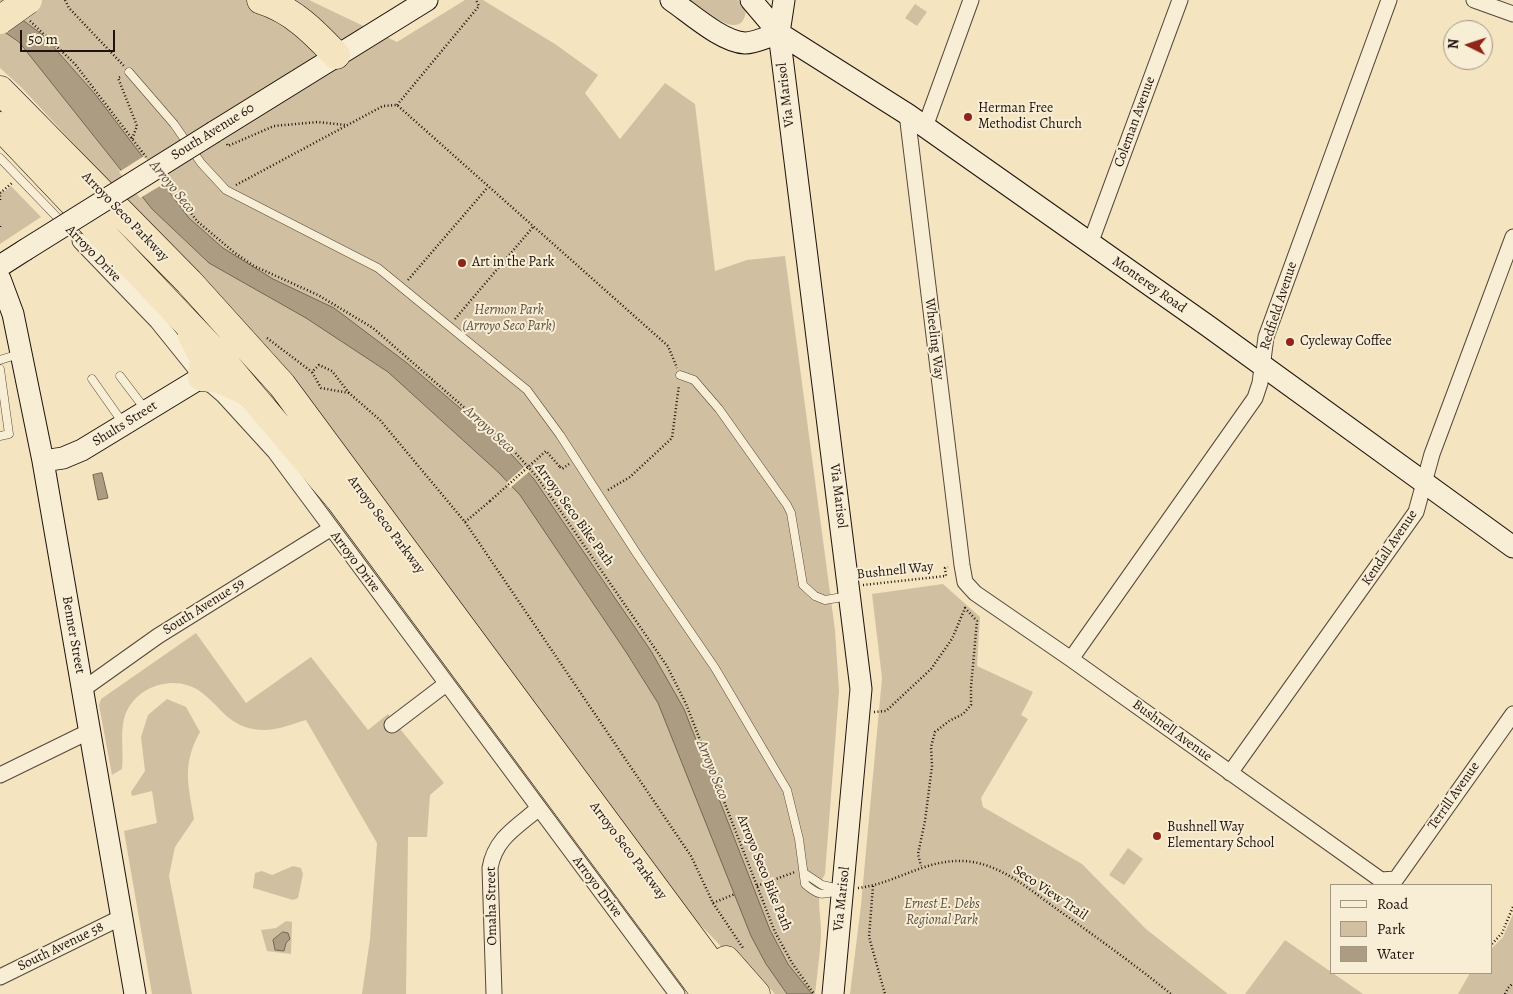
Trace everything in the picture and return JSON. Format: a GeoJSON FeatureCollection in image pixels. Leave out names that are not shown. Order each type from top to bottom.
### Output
{"type":"FeatureCollection","features":[{"type":"Feature","properties":{"kind":"highway"},"geometry":{"type":"LineString","coordinates":[[262,0],[291,14],[311,28],[336,55]]}},
{"type":"Feature","properties":{"kind":"highway"},"geometry":{"type":"LineString","coordinates":[[0,74],[3,77],[4,95]]}},
{"type":"Feature","properties":{"kind":"highway","name":"Arroyo Seco Parkway"},"geometry":{"type":"LineString","coordinates":[[4,95],[189,282],[282,385],[733,994]]}},
{"type":"Feature","properties":{"kind":"highway","name":"Arroyo Seco Parkway"},"geometry":{"type":"LineString","coordinates":[[0,126],[183,318],[250,393],[340,500],[706,994]]}},
{"type":"Feature","properties":{"kind":"highway"},"geometry":{"type":"LineString","coordinates":[[183,318],[204,359],[202,377],[220,379],[250,393]]}},
{"type":"Feature","properties":{"kind":"highway"},"geometry":{"type":"LineString","coordinates":[[668,905],[694,924],[756,994]]}},
{"type":"Feature","properties":{"kind":"street","name":"South Avenue 60"},"geometry":{"type":"LineString","coordinates":[[0,266],[427,0]]}},
{"type":"Feature","properties":{"kind":"street"},"geometry":{"type":"LineString","coordinates":[[671,0],[702,24],[738,42],[747,43],[779,33]]}},
{"type":"Feature","properties":{"kind":"street","name":"Monterey Road"},"geometry":{"type":"LineString","coordinates":[[751,0],[779,33],[925,127],[1513,547]]}},
{"type":"Feature","properties":{"kind":"street","name":"Via Marisol"},"geometry":{"type":"LineString","coordinates":[[784,0],[779,33],[861,688],[833,994]]}},
{"type":"Feature","properties":{"kind":"street"},"geometry":{"type":"LineString","coordinates":[[925,127],[971,0]]}},
{"type":"Feature","properties":{"kind":"street","name":"Coleman Avenue"},"geometry":{"type":"LineString","coordinates":[[1090,244],[1180,0]]}},
{"type":"Feature","properties":{"kind":"street","name":"Redfield Avenue"},"geometry":{"type":"LineString","coordinates":[[1071,658],[1255,398],[1260,382],[1266,337],[1389,0]]}},
{"type":"Feature","properties":{"kind":"street"},"geometry":{"type":"LineString","coordinates":[[1474,0],[1513,14]]}},
{"type":"Feature","properties":{"kind":"street","name":"Wheeling Way"},"geometry":{"type":"LineString","coordinates":[[906,114],[962,565]]}},
{"type":"Feature","properties":{"kind":"street","name":"Kendall Avenue"},"geometry":{"type":"LineString","coordinates":[[1230,773],[1416,512],[1432,454],[1513,237]]}},
{"type":"Feature","properties":{"kind":"street","name":"Arroyo Drive"},"geometry":{"type":"LineString","coordinates":[[80,241],[157,321],[202,377],[223,395],[275,452],[330,529],[677,994]]}},
{"type":"Feature","properties":{"kind":"street","name":"Benner Street"},"geometry":{"type":"LineString","coordinates":[[0,279],[13,314],[43,461],[135,994]]}},
{"type":"Feature","properties":{"kind":"street","name":"Shults Street"},"geometry":{"type":"LineString","coordinates":[[43,461],[62,458],[82,450],[202,377]]}},
{"type":"Feature","properties":{"kind":"street","name":"South Avenue 59"},"geometry":{"type":"LineString","coordinates":[[82,690],[158,636],[330,529]]}},
{"type":"Feature","properties":{"kind":"street","name":"Bushnell Avenue"},"geometry":{"type":"LineString","coordinates":[[962,565],[965,582],[975,593],[1071,658],[1381,880],[1396,878]]}},
{"type":"Feature","properties":{"kind":"street"},"geometry":{"type":"LineString","coordinates":[[392,725],[446,684]]}},
{"type":"Feature","properties":{"kind":"street","name":"Terrill Avenue"},"geometry":{"type":"LineString","coordinates":[[1396,878],[1513,714]]}},
{"type":"Feature","properties":{"kind":"street"},"geometry":{"type":"LineString","coordinates":[[0,775],[90,731]]}},
{"type":"Feature","properties":{"kind":"street","name":"Omaha Street"},"geometry":{"type":"LineString","coordinates":[[494,994],[490,868],[492,855],[500,841],[539,808]]}},
{"type":"Feature","properties":{"kind":"street","name":"South Avenue 58"},"geometry":{"type":"LineString","coordinates":[[0,977],[122,917]]}},
{"type":"Feature","properties":{"kind":"lane"},"geometry":{"type":"LineString","coordinates":[[129,72],[174,124],[201,163],[226,190],[378,268],[527,390],[560,435],[715,668],[787,790],[799,838],[805,884],[816,894],[843,890]]}},
{"type":"Feature","properties":{"kind":"lane","name":"Arroyo Drive"},"geometry":{"type":"LineString","coordinates":[[0,158],[80,241]]}},
{"type":"Feature","properties":{"kind":"lane"},"geometry":{"type":"LineString","coordinates":[[0,360],[21,353]]}},
{"type":"Feature","properties":{"kind":"lane"},"geometry":{"type":"LineString","coordinates":[[0,369],[9,434],[0,436]]}},
{"type":"Feature","properties":{"kind":"lane"},"geometry":{"type":"LineString","coordinates":[[680,375],[694,380],[718,408],[788,505],[803,585],[815,596],[825,600],[850,591]]}},
{"type":"Feature","properties":{"kind":"lane"},"geometry":{"type":"LineString","coordinates":[[120,376],[146,411]]}},
{"type":"Feature","properties":{"kind":"lane"},"geometry":{"type":"LineString","coordinates":[[92,379],[124,424]]}},
{"type":"Feature","properties":{"kind":"path"},"geometry":{"type":"LineString","coordinates":[[65,0],[69,8],[129,72],[118,78],[137,126],[132,139]]}},
{"type":"Feature","properties":{"kind":"path"},"geometry":{"type":"LineString","coordinates":[[397,105],[479,6],[476,0]]}},
{"type":"Feature","properties":{"kind":"path"},"geometry":{"type":"LineString","coordinates":[[18,13],[75,64],[149,161]]}},
{"type":"Feature","properties":{"kind":"path"},"geometry":{"type":"LineString","coordinates":[[226,190],[383,106],[397,105],[668,346],[680,375],[672,438],[630,477],[599,495]]}},
{"type":"Feature","properties":{"kind":"path"},"geometry":{"type":"LineString","coordinates":[[216,131],[228,146],[274,126],[318,122],[347,125]]}},
{"type":"Feature","properties":{"kind":"path","name":"Arroyo Seco Bike Path"},"geometry":{"type":"LineString","coordinates":[[160,175],[198,222],[235,253],[254,266],[318,295],[373,328],[513,450],[537,477],[667,666],[686,704],[775,932],[792,963],[814,994]]}},
{"type":"Feature","properties":{"kind":"path"},"geometry":{"type":"LineString","coordinates":[[0,200],[0,193],[19,177]]}},
{"type":"Feature","properties":{"kind":"path"},"geometry":{"type":"LineString","coordinates":[[402,287],[488,187]]}},
{"type":"Feature","properties":{"kind":"path"},"geometry":{"type":"LineString","coordinates":[[449,326],[533,227]]}},
{"type":"Feature","properties":{"kind":"path"},"geometry":{"type":"LineString","coordinates":[[349,393],[321,388],[312,372],[319,365],[332,371],[349,393],[380,420],[465,522],[691,856],[713,903],[746,951]]}},
{"type":"Feature","properties":{"kind":"path"},"geometry":{"type":"LineString","coordinates":[[465,522],[546,451],[560,467]]}},
{"type":"Feature","properties":{"kind":"path","name":"Bushnell Way"},"geometry":{"type":"LineString","coordinates":[[850,591],[946,576],[945,568],[962,565]]}},
{"type":"Feature","properties":{"kind":"path"},"geometry":{"type":"LineString","coordinates":[[860,712],[886,712],[931,669],[952,639],[965,608],[972,613],[977,620],[971,705],[963,714],[934,732],[925,821],[918,854],[921,866]]}},
{"type":"Feature","properties":{"kind":"path","name":"Seco View Trail"},"geometry":{"type":"LineString","coordinates":[[843,890],[873,886],[921,866],[961,860],[981,864],[1006,874],[1120,953],[1171,994]]}},
{"type":"Feature","properties":{"kind":"path"},"geometry":{"type":"LineString","coordinates":[[757,886],[794,872],[804,872]]}},
{"type":"Feature","properties":{"kind":"path"},"geometry":{"type":"LineString","coordinates":[[873,886],[869,937],[885,994]]}},
{"type":"Feature","properties":{"kind":"path"},"geometry":{"type":"LineString","coordinates":[[713,903],[735,894]]}},
{"type":"Feature","properties":{"kind":"path"},"geometry":{"type":"LineString","coordinates":[[1493,943],[1502,933],[1513,907]]}},
{"type":"Feature","properties":{"kind":"path"},"geometry":{"type":"LineString","coordinates":[[1505,994],[1513,983]]}},
{"type":"Feature","properties":{"kind":"green space","name":"Hermon Park (Arroyo Seco Park)"},"geometry":{"type":"Polygon","coordinates":[[[0,0],[309,0],[397,42],[465,0],[483,0],[555,44],[598,75],[585,93],[620,139],[665,83],[695,104],[715,271],[747,260],[785,256],[835,630],[839,691],[825,874],[819,896],[821,936],[815,994],[775,994],[761,978],[755,981],[668,892],[273,353],[224,305],[20,86],[0,68],[0,0]]]}},
{"type":"Feature","properties":{"kind":"green space"},"geometry":{"type":"Polygon","coordinates":[[[690,0],[738,0],[746,10],[743,20],[738,24],[730,25],[722,22],[690,0]]]}},
{"type":"Feature","properties":{"kind":"green space"},"geometry":{"type":"Polygon","coordinates":[[[915,4],[927,12],[917,26],[905,18],[915,4]]]}},
{"type":"Feature","properties":{"kind":"green space"},"geometry":{"type":"Polygon","coordinates":[[[11,186],[41,217],[0,244],[0,191],[5,191],[11,186]]]}},
{"type":"Feature","properties":{"kind":"green space","name":"Ernest E. Debs Regional Park"},"geometry":{"type":"Polygon","coordinates":[[[943,584],[980,617],[977,666],[1033,692],[1021,715],[1028,719],[981,798],[983,807],[1082,864],[1146,929],[1228,994],[850,994],[861,905],[882,678],[872,594],[943,584]]]}},
{"type":"Feature","properties":{"kind":"green space"},"geometry":{"type":"Polygon","coordinates":[[[196,633],[246,703],[311,657],[368,730],[388,714],[444,783],[430,795],[427,837],[408,837],[406,994],[362,994],[370,939],[377,843],[306,720],[267,730],[244,727],[224,714],[208,697],[190,686],[179,683],[167,683],[155,686],[136,698],[128,708],[123,725],[122,769],[112,775],[99,705],[101,699],[196,633]]]}},
{"type":"Feature","properties":{"kind":"green space"},"geometry":{"type":"Polygon","coordinates":[[[167,699],[186,707],[200,732],[194,743],[188,774],[194,819],[175,847],[169,876],[192,994],[152,994],[124,831],[157,823],[152,791],[132,796],[131,792],[145,771],[141,737],[148,715],[167,699]]]}},
{"type":"Feature","properties":{"kind":"green space"},"geometry":{"type":"Polygon","coordinates":[[[1128,848],[1143,859],[1124,885],[1109,875],[1128,848]]]}},
{"type":"Feature","properties":{"kind":"green space"},"geometry":{"type":"Polygon","coordinates":[[[293,866],[301,868],[303,874],[298,898],[293,900],[253,888],[255,873],[262,871],[272,875],[293,866]]]}},
{"type":"Feature","properties":{"kind":"green space"},"geometry":{"type":"Polygon","coordinates":[[[1513,914],[1513,994],[1458,994],[1469,974],[1493,974],[1493,947],[1503,937],[1513,914]]]}},
{"type":"Feature","properties":{"kind":"green space"},"geometry":{"type":"Polygon","coordinates":[[[286,921],[292,922],[291,954],[267,951],[261,930],[276,928],[286,921]]]}},
{"type":"Feature","properties":{"kind":"green space"},"geometry":{"type":"Polygon","coordinates":[[[1285,940],[1330,971],[1330,974],[1334,974],[1363,994],[1245,994],[1285,940]]]}},
{"type":"Feature","properties":{"kind":"water","name":"Arroyo Seco"},"geometry":{"type":"Polygon","coordinates":[[[0,3],[44,36],[95,94],[189,218],[223,248],[273,279],[334,308],[407,363],[500,442],[534,479],[651,651],[684,709],[770,930],[788,964],[812,994],[787,994],[766,964],[751,936],[658,703],[626,652],[520,495],[498,472],[388,372],[306,318],[209,263],[152,209],[19,42],[0,29],[0,3]]]}},
{"type":"Feature","properties":{"kind":"water"},"geometry":{"type":"Polygon","coordinates":[[[102,473],[108,498],[98,500],[93,475],[102,473]]]}},
{"type":"Feature","properties":{"kind":"water"},"geometry":{"type":"Polygon","coordinates":[[[283,932],[288,933],[290,939],[286,943],[284,951],[275,950],[273,940],[283,932]]]}},
{"type":"Feature","properties":{"kind":"pier"},"geometry":{"type":"Polygon","coordinates":[[[144,156],[165,183],[140,198],[119,172],[144,156]]]}},
{"type":"Feature","properties":{"kind":"pier"},"geometry":{"type":"Polygon","coordinates":[[[525,466],[530,471],[510,488],[506,483],[525,466]]]}},
{"type":"Feature","properties":{"kind":"place","name":"Herman Free Methodist Church"},"geometry":{"type":"Point","coordinates":[968,117]}},
{"type":"Feature","properties":{"kind":"place","name":"Art in the Park"},"geometry":{"type":"Point","coordinates":[462,263]}},
{"type":"Feature","properties":{"kind":"place","name":"Cycleway Coffee"},"geometry":{"type":"Point","coordinates":[1290,342]}},
{"type":"Feature","properties":{"kind":"place","name":"Bushnell Way Elementary School"},"geometry":{"type":"Point","coordinates":[1157,836]}}]}
